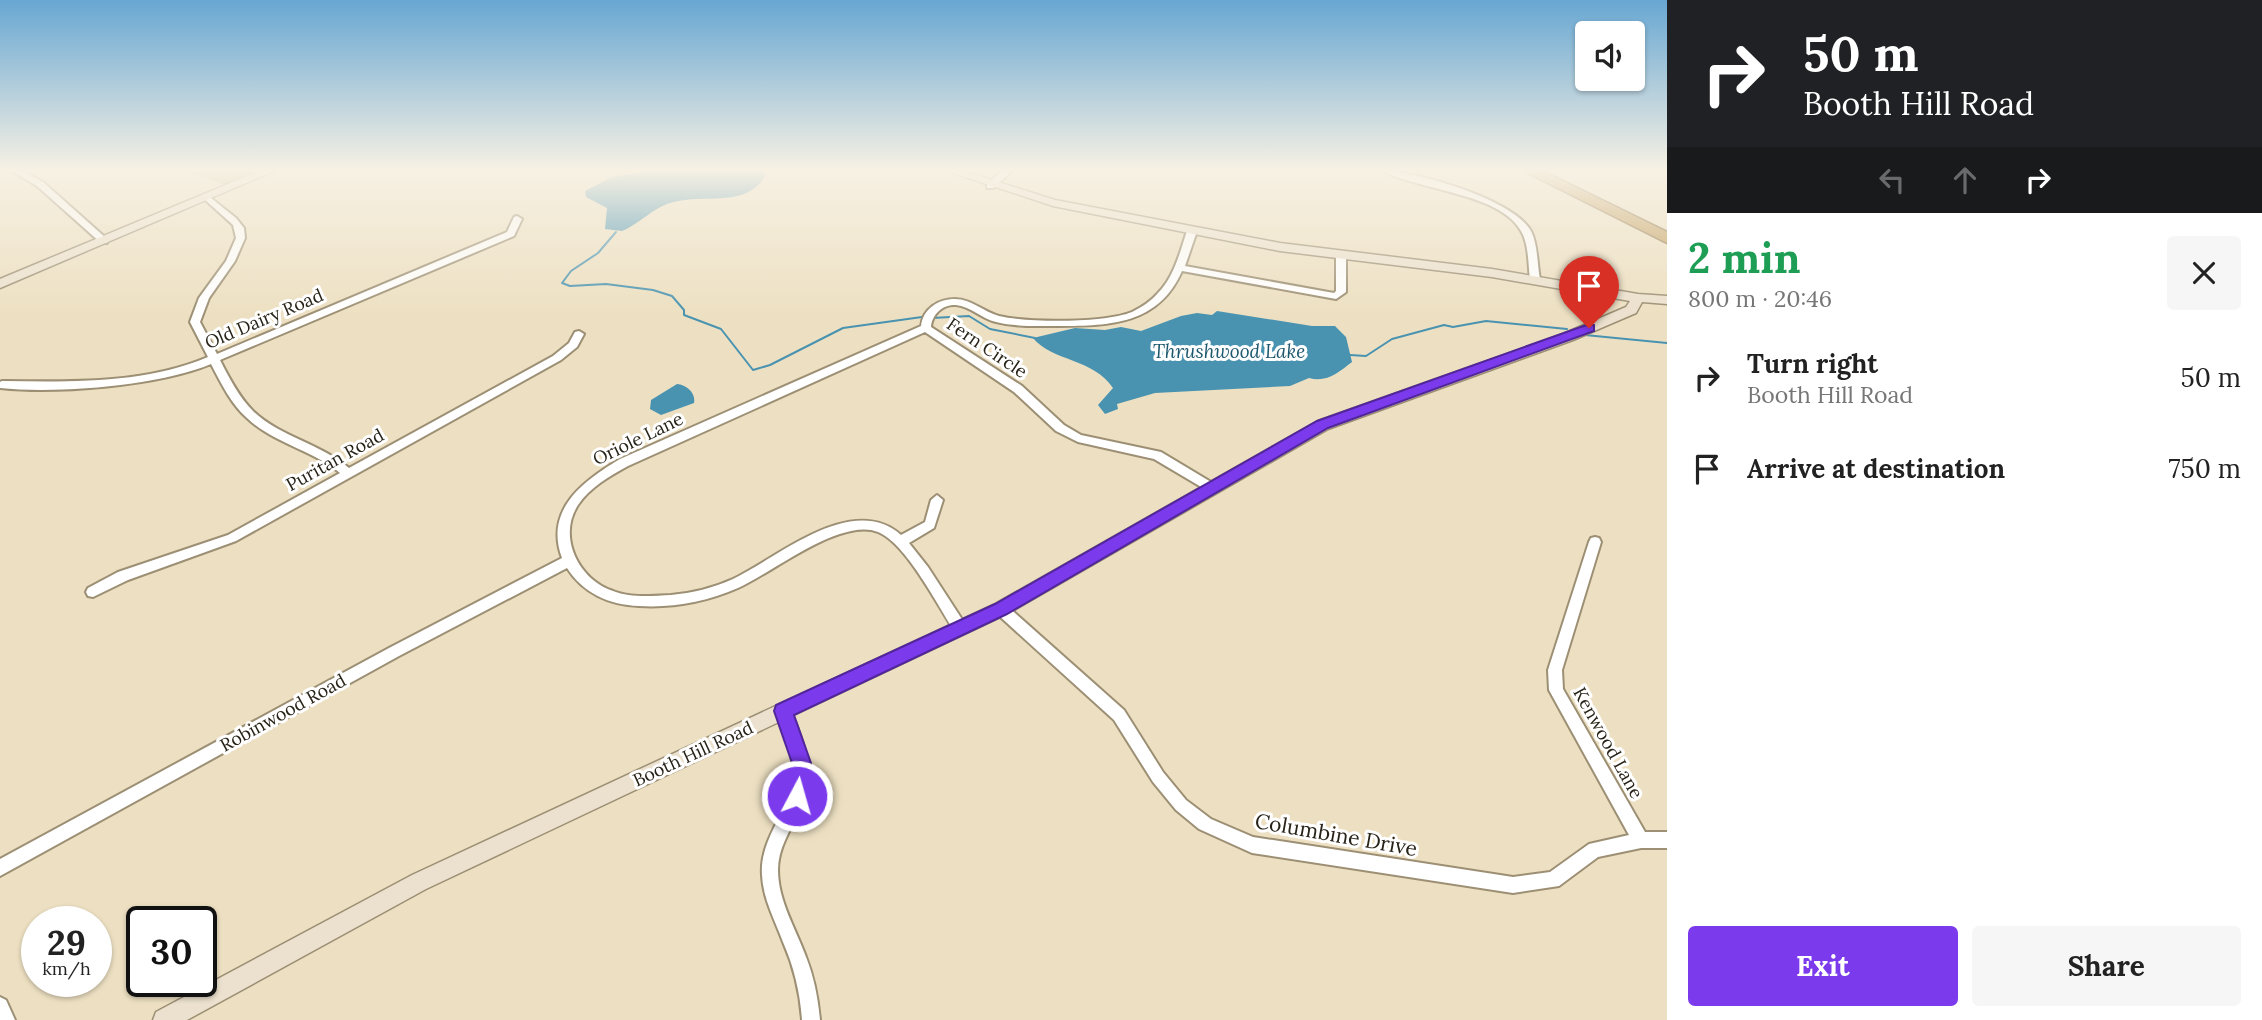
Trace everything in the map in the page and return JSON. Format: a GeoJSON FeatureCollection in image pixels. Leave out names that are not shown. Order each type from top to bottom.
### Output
{"type":"FeatureCollection","features":[{"type":"Feature","properties":{"kind":"highway"},"geometry":{"type":"LineString","coordinates":[[1628,219],[1667,238]]}},
{"type":"Feature","properties":{"kind":"highway"},"geometry":{"type":"LineString","coordinates":[[1640,219],[1667,232]]}},
{"type":"Feature","properties":{"kind":"street"},"geometry":{"type":"LineString","coordinates":[[79,219],[104,241]]}},
{"type":"Feature","properties":{"kind":"street"},"geometry":{"type":"LineString","coordinates":[[0,284],[156,219]]}},
{"type":"Feature","properties":{"kind":"street"},"geometry":{"type":"LineString","coordinates":[[229,219],[238,227],[241,239],[195,313],[195,321],[244,408],[257,421],[330,456],[348,473]]}},
{"type":"Feature","properties":{"kind":"street","name":"Old Dairy Road"},"geometry":{"type":"LineString","coordinates":[[2,385],[158,376],[215,359],[511,234],[517,219]]}},
{"type":"Feature","properties":{"kind":"street"},"geometry":{"type":"LineString","coordinates":[[1130,219],[1341,256],[1535,279],[1638,298],[1667,300]]}},
{"type":"Feature","properties":{"kind":"street"},"geometry":{"type":"LineString","coordinates":[[1517,219],[1526,231],[1535,279]]}},
{"type":"Feature","properties":{"kind":"street","name":"Fern Circle"},"geometry":{"type":"LineString","coordinates":[[1192,231],[1182,268],[1157,302],[1125,319],[1102,323],[1017,323],[992,318],[961,302],[947,302],[930,312],[926,328],[1026,395],[1060,428],[1078,439],[1157,455],[1212,488]]}},
{"type":"Feature","properties":{"kind":"street"},"geometry":{"type":"LineString","coordinates":[[1182,268],[1336,296],[1342,292],[1341,256]]}},
{"type":"Feature","properties":{"kind":"street","name":"Booth Hill Road"},"geometry":{"type":"LineString","coordinates":[[164,1020],[419,882],[1001,609],[1322,425],[1568,337],[1631,310],[1638,298]]}},
{"type":"Feature","properties":{"kind":"street","name":"Oriole Lane"},"geometry":{"type":"LineString","coordinates":[[568,561],[563,529],[571,503],[594,480],[655,449],[926,328]]}},
{"type":"Feature","properties":{"kind":"street","name":"Puritan Road"},"geometry":{"type":"LineString","coordinates":[[93,592],[123,576],[232,538],[557,358],[573,345],[579,334]]}},
{"type":"Feature","properties":{"kind":"street"},"geometry":{"type":"LineString","coordinates":[[901,541],[930,525],[937,500]]}},
{"type":"Feature","properties":{"kind":"street"},"geometry":{"type":"LineString","coordinates":[[568,561],[585,581],[602,593],[630,600],[664,601],[699,596],[734,584],[849,526],[879,527],[901,541],[960,628]]}},
{"type":"Feature","properties":{"kind":"street","name":"Kenwood Lane"},"geometry":{"type":"LineString","coordinates":[[1595,542],[1555,670],[1556,690],[1641,840]]}},
{"type":"Feature","properties":{"kind":"street","name":"Robinwood Road"},"geometry":{"type":"LineString","coordinates":[[0,868],[394,652],[568,561]]}},
{"type":"Feature","properties":{"kind":"street","name":"Columbine Drive"},"geometry":{"type":"LineString","coordinates":[[1001,609],[1119,715],[1158,777],[1181,804],[1205,824],[1252,845],[1513,885],[1553,880],[1595,850],[1641,840],[1667,840]]}},
{"type":"Feature","properties":{"kind":"street"},"geometry":{"type":"LineString","coordinates":[[783,711],[798,750],[801,782],[775,844],[770,874],[775,902],[808,988],[811,1020]]}},
{"type":"Feature","properties":{"kind":"street"},"geometry":{"type":"LineString","coordinates":[[0,1006],[6,1020]]}},
{"type":"Feature","properties":{"kind":"water"},"geometry":{"type":"Polygon","coordinates":[[[606,219],[643,219],[622,231],[605,229],[606,219]]]}},
{"type":"Feature","properties":{"kind":"water","name":"Thrushwood Lake"},"geometry":{"type":"Polygon","coordinates":[[[1217,311],[1312,326],[1335,326],[1346,337],[1352,362],[1327,378],[1309,378],[1290,386],[1155,393],[1117,404],[1118,409],[1105,414],[1098,405],[1113,388],[1105,378],[1084,365],[1051,352],[1033,338],[1075,328],[1105,330],[1121,327],[1141,331],[1181,316],[1197,313],[1212,315],[1217,311]]]}},
{"type":"Feature","properties":{"kind":"water"},"geometry":{"type":"Polygon","coordinates":[[[677,384],[690,390],[694,403],[661,415],[650,409],[651,400],[677,384]]]}},
{"type":"Feature","properties":{"kind":"waterway"},"geometry":{"type":"LineString","coordinates":[[616,232],[598,253],[571,271],[562,283],[570,286],[606,284],[653,290],[672,296],[684,310],[684,315],[721,329],[753,370],[770,365],[843,328],[922,317]]}},
{"type":"Feature","properties":{"kind":"waterway"},"geometry":{"type":"LineString","coordinates":[[932,318],[969,316],[990,329],[1035,338]]}},
{"type":"Feature","properties":{"kind":"waterway"},"geometry":{"type":"LineString","coordinates":[[1350,355],[1366,356],[1392,339],[1444,325],[1453,327],[1486,321],[1567,329]]}},
{"type":"Feature","properties":{"kind":"waterway"},"geometry":{"type":"LineString","coordinates":[[1585,335],[1667,343]]}},
{"type":"Feature","properties":{"kind":"route"},"geometry":{"type":"LineString","coordinates":[[797,796],[801,782],[801,763],[795,737],[783,711],[1001,609],[1322,425],[1498,364],[1589,328]]}}]}
